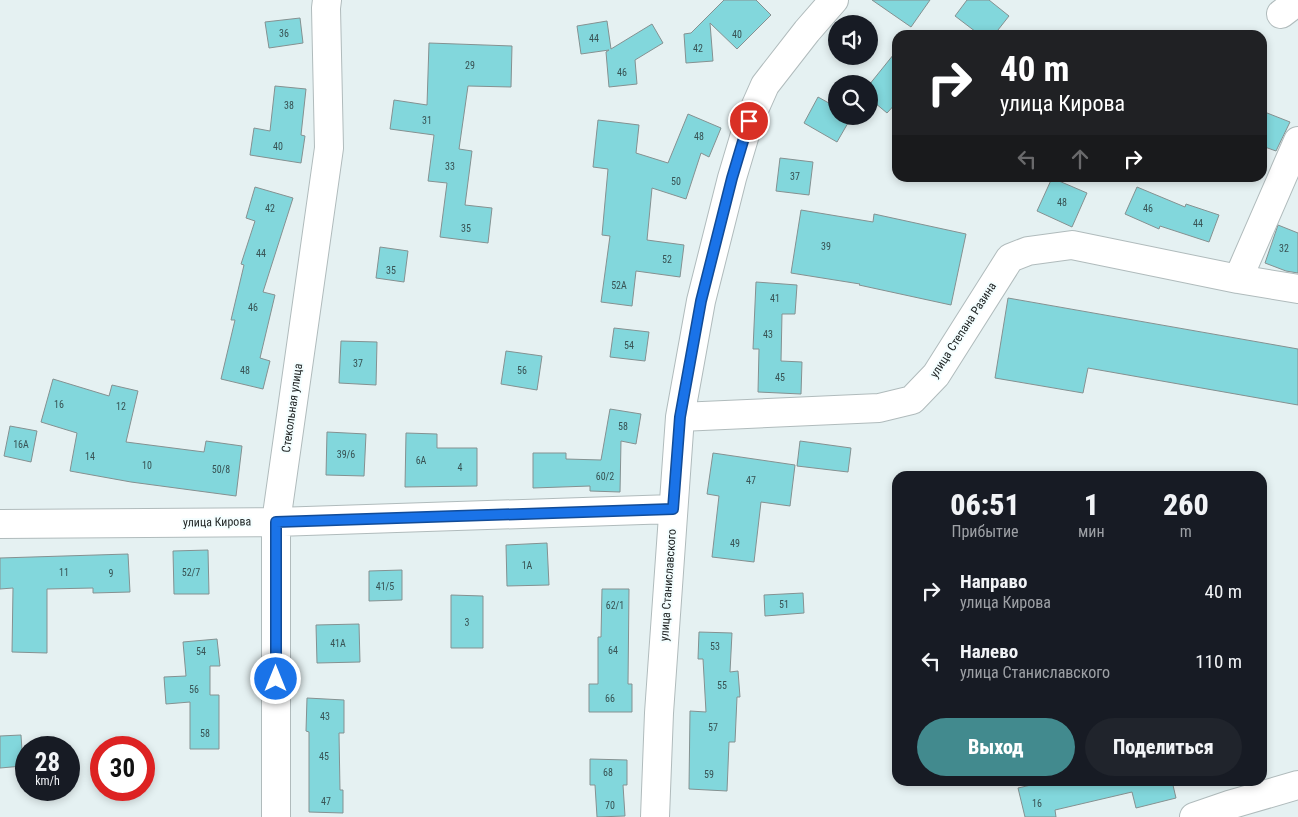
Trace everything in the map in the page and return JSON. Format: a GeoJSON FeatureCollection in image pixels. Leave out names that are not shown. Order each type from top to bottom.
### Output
{"type":"FeatureCollection","features":[{"type":"Feature","properties":{"kind":"street","name":"Стекольная улица"},"geometry":{"type":"LineString","coordinates":[[276,817],[276,522],[328,148],[327,0]]}},
{"type":"Feature","properties":{"kind":"street","name":"улица Станиславского"},"geometry":{"type":"LineString","coordinates":[[655,817],[659,713],[680,417],[701,301],[732,178],[749,121],[765,84],[834,0]]}},
{"type":"Feature","properties":{"kind":"street"},"geometry":{"type":"LineString","coordinates":[[1238,279],[1298,141]]}},
{"type":"Feature","properties":{"kind":"street","name":"улица Степана Разина"},"geometry":{"type":"LineString","coordinates":[[680,417],[879,408],[912,400],[936,375],[1010,258],[1028,251],[1072,246],[1298,290]]}},
{"type":"Feature","properties":{"kind":"street","name":"улица Кирова"},"geometry":{"type":"LineString","coordinates":[[0,524],[276,522],[673,509]]}},
{"type":"Feature","properties":{"kind":"street"},"geometry":{"type":"LineString","coordinates":[[1194,817],[1239,800],[1298,786]]}},
{"type":"Feature","properties":{"kind":"building"},"geometry":{"type":"Polygon","coordinates":[[[724,0],[756,0],[771,15],[737,49],[710,23],[713,61],[686,63],[684,34],[691,33],[724,0]]]}},
{"type":"Feature","properties":{"kind":"building"},"geometry":{"type":"Polygon","coordinates":[[[872,0],[930,0],[911,27],[872,0]]]}},
{"type":"Feature","properties":{"kind":"building"},"geometry":{"type":"Polygon","coordinates":[[[967,0],[989,0],[1009,16],[998,30],[973,30],[955,16],[967,0]]]}},
{"type":"Feature","properties":{"kind":"building"},"geometry":{"type":"Polygon","coordinates":[[[300,18],[303,43],[269,48],[265,22],[300,18]]]}},
{"type":"Feature","properties":{"kind":"building"},"geometry":{"type":"Polygon","coordinates":[[[607,21],[611,49],[652,24],[663,43],[635,60],[637,84],[609,87],[606,52],[609,50],[581,54],[577,26],[607,21]]]}},
{"type":"Feature","properties":{"kind":"building"},"geometry":{"type":"Polygon","coordinates":[[[429,43],[512,46],[511,87],[468,86],[459,149],[472,151],[465,205],[492,208],[488,243],[440,237],[447,183],[428,181],[434,135],[390,129],[394,100],[427,105],[429,43]]]}},
{"type":"Feature","properties":{"kind":"building"},"geometry":{"type":"Polygon","coordinates":[[[892,56],[892,108],[887,113],[878,106],[877,75],[892,56]]]}},
{"type":"Feature","properties":{"kind":"building"},"geometry":{"type":"Polygon","coordinates":[[[275,86],[306,89],[301,135],[305,136],[301,163],[250,155],[254,128],[270,131],[275,86]]]}},
{"type":"Feature","properties":{"kind":"building"},"geometry":{"type":"Polygon","coordinates":[[[818,97],[828,103],[828,125],[847,125],[837,142],[804,123],[818,97]]]}},
{"type":"Feature","properties":{"kind":"building"},"geometry":{"type":"Polygon","coordinates":[[[1267,113],[1290,122],[1276,151],[1267,148],[1267,113]]]}},
{"type":"Feature","properties":{"kind":"building"},"geometry":{"type":"Polygon","coordinates":[[[688,114],[721,128],[709,157],[701,153],[686,199],[652,188],[647,240],[684,245],[680,277],[636,271],[632,306],[601,302],[610,236],[602,235],[608,169],[593,167],[598,120],[639,125],[636,153],[668,163],[688,114]]]}},
{"type":"Feature","properties":{"kind":"building"},"geometry":{"type":"Polygon","coordinates":[[[780,158],[813,162],[809,195],[776,191],[780,158]]]}},
{"type":"Feature","properties":{"kind":"building"},"geometry":{"type":"Polygon","coordinates":[[[1050,182],[1061,182],[1087,193],[1072,227],[1037,211],[1050,182]]]}},
{"type":"Feature","properties":{"kind":"building"},"geometry":{"type":"Polygon","coordinates":[[[255,187],[293,198],[263,292],[275,295],[260,358],[270,361],[263,389],[221,379],[235,320],[231,320],[244,265],[241,264],[255,221],[246,218],[255,187]]]}},
{"type":"Feature","properties":{"kind":"building"},"geometry":{"type":"Polygon","coordinates":[[[1137,187],[1185,207],[1186,204],[1219,215],[1209,242],[1160,226],[1159,229],[1125,214],[1137,187]]]}},
{"type":"Feature","properties":{"kind":"building"},"geometry":{"type":"Polygon","coordinates":[[[801,210],[873,222],[874,214],[966,234],[951,305],[860,284],[791,273],[801,210]]]}},
{"type":"Feature","properties":{"kind":"building"},"geometry":{"type":"Polygon","coordinates":[[[1278,225],[1298,233],[1298,273],[1286,271],[1265,263],[1278,225]]]}},
{"type":"Feature","properties":{"kind":"building"},"geometry":{"type":"Polygon","coordinates":[[[380,247],[408,251],[404,282],[376,278],[380,247]]]}},
{"type":"Feature","properties":{"kind":"building"},"geometry":{"type":"Polygon","coordinates":[[[756,282],[797,285],[795,314],[782,314],[781,361],[802,362],[801,394],[758,392],[759,349],[753,349],[756,282]]]}},
{"type":"Feature","properties":{"kind":"building"},"geometry":{"type":"Polygon","coordinates":[[[1008,298],[1298,349],[1298,405],[1088,368],[1083,393],[995,378],[1008,298]]]}},
{"type":"Feature","properties":{"kind":"building"},"geometry":{"type":"Polygon","coordinates":[[[614,328],[649,332],[645,361],[610,357],[614,328]]]}},
{"type":"Feature","properties":{"kind":"building"},"geometry":{"type":"Polygon","coordinates":[[[341,341],[377,342],[376,385],[339,383],[341,341]]]}},
{"type":"Feature","properties":{"kind":"building"},"geometry":{"type":"Polygon","coordinates":[[[506,351],[542,356],[537,390],[501,384],[506,351]]]}},
{"type":"Feature","properties":{"kind":"building"},"geometry":{"type":"Polygon","coordinates":[[[53,379],[109,396],[112,385],[138,391],[126,442],[204,452],[206,441],[242,446],[236,496],[131,482],[70,471],[77,433],[41,422],[53,379]]]}},
{"type":"Feature","properties":{"kind":"building"},"geometry":{"type":"Polygon","coordinates":[[[610,409],[641,414],[636,444],[621,441],[620,492],[590,491],[590,486],[533,488],[533,453],[566,453],[566,459],[601,460],[610,409]]]}},
{"type":"Feature","properties":{"kind":"building"},"geometry":{"type":"Polygon","coordinates":[[[10,426],[37,431],[31,462],[4,456],[10,426]]]}},
{"type":"Feature","properties":{"kind":"building"},"geometry":{"type":"Polygon","coordinates":[[[327,432],[366,434],[364,476],[326,475],[327,432]]]}},
{"type":"Feature","properties":{"kind":"building"},"geometry":{"type":"Polygon","coordinates":[[[406,433],[437,434],[437,448],[477,448],[477,486],[405,487],[406,433]]]}},
{"type":"Feature","properties":{"kind":"building"},"geometry":{"type":"Polygon","coordinates":[[[800,441],[851,448],[848,472],[797,466],[800,441]]]}},
{"type":"Feature","properties":{"kind":"building"},"geometry":{"type":"Polygon","coordinates":[[[713,453],[795,465],[790,506],[761,502],[754,562],[712,557],[719,496],[707,494],[713,453]]]}},
{"type":"Feature","properties":{"kind":"building"},"geometry":{"type":"Polygon","coordinates":[[[547,543],[549,585],[507,586],[506,545],[547,543]]]}},
{"type":"Feature","properties":{"kind":"building"},"geometry":{"type":"Polygon","coordinates":[[[208,550],[209,594],[174,594],[173,551],[208,550]]]}},
{"type":"Feature","properties":{"kind":"building"},"geometry":{"type":"Polygon","coordinates":[[[128,554],[130,592],[93,593],[93,588],[47,589],[47,653],[12,652],[13,588],[0,589],[0,558],[128,554]]]}},
{"type":"Feature","properties":{"kind":"building"},"geometry":{"type":"Polygon","coordinates":[[[402,570],[402,600],[369,601],[369,571],[402,570]]]}},
{"type":"Feature","properties":{"kind":"building"},"geometry":{"type":"Polygon","coordinates":[[[602,589],[629,589],[628,684],[632,684],[632,712],[589,712],[589,684],[598,684],[598,637],[601,637],[602,589]]]}},
{"type":"Feature","properties":{"kind":"building"},"geometry":{"type":"Polygon","coordinates":[[[803,593],[804,613],[765,616],[764,595],[803,593]]]}},
{"type":"Feature","properties":{"kind":"building"},"geometry":{"type":"Polygon","coordinates":[[[451,595],[483,596],[483,648],[451,648],[451,595]]]}},
{"type":"Feature","properties":{"kind":"building"},"geometry":{"type":"Polygon","coordinates":[[[359,624],[360,662],[317,663],[316,625],[359,624]]]}},
{"type":"Feature","properties":{"kind":"building"},"geometry":{"type":"Polygon","coordinates":[[[699,632],[732,633],[730,672],[738,671],[740,697],[737,697],[735,742],[729,742],[727,791],[689,789],[690,711],[706,712],[703,659],[698,659],[699,632]]]}},
{"type":"Feature","properties":{"kind":"building"},"geometry":{"type":"Polygon","coordinates":[[[217,639],[220,666],[210,666],[210,695],[219,695],[219,749],[190,749],[190,702],[166,704],[164,677],[186,676],[183,642],[217,639]]]}},
{"type":"Feature","properties":{"kind":"building"},"geometry":{"type":"Polygon","coordinates":[[[307,698],[344,700],[344,733],[339,733],[340,790],[343,790],[343,813],[309,812],[309,732],[306,731],[307,698]]]}},
{"type":"Feature","properties":{"kind":"building"},"geometry":{"type":"Polygon","coordinates":[[[21,735],[15,736],[15,767],[0,768],[0,736],[21,735]]]}},
{"type":"Feature","properties":{"kind":"building"},"geometry":{"type":"Polygon","coordinates":[[[590,759],[627,760],[627,785],[623,785],[625,816],[597,817],[595,785],[590,785],[590,759]]]}},
{"type":"Feature","properties":{"kind":"building"},"geometry":{"type":"Polygon","coordinates":[[[1027,786],[1173,786],[1176,798],[1136,808],[1132,792],[1055,810],[1056,817],[1025,817],[1018,788],[1027,786]]]}},
{"type":"Feature","properties":{"kind":"route"},"geometry":{"type":"LineString","coordinates":[[276,679],[276,522],[673,509],[680,417],[701,301],[732,178],[749,121]]}}]}
